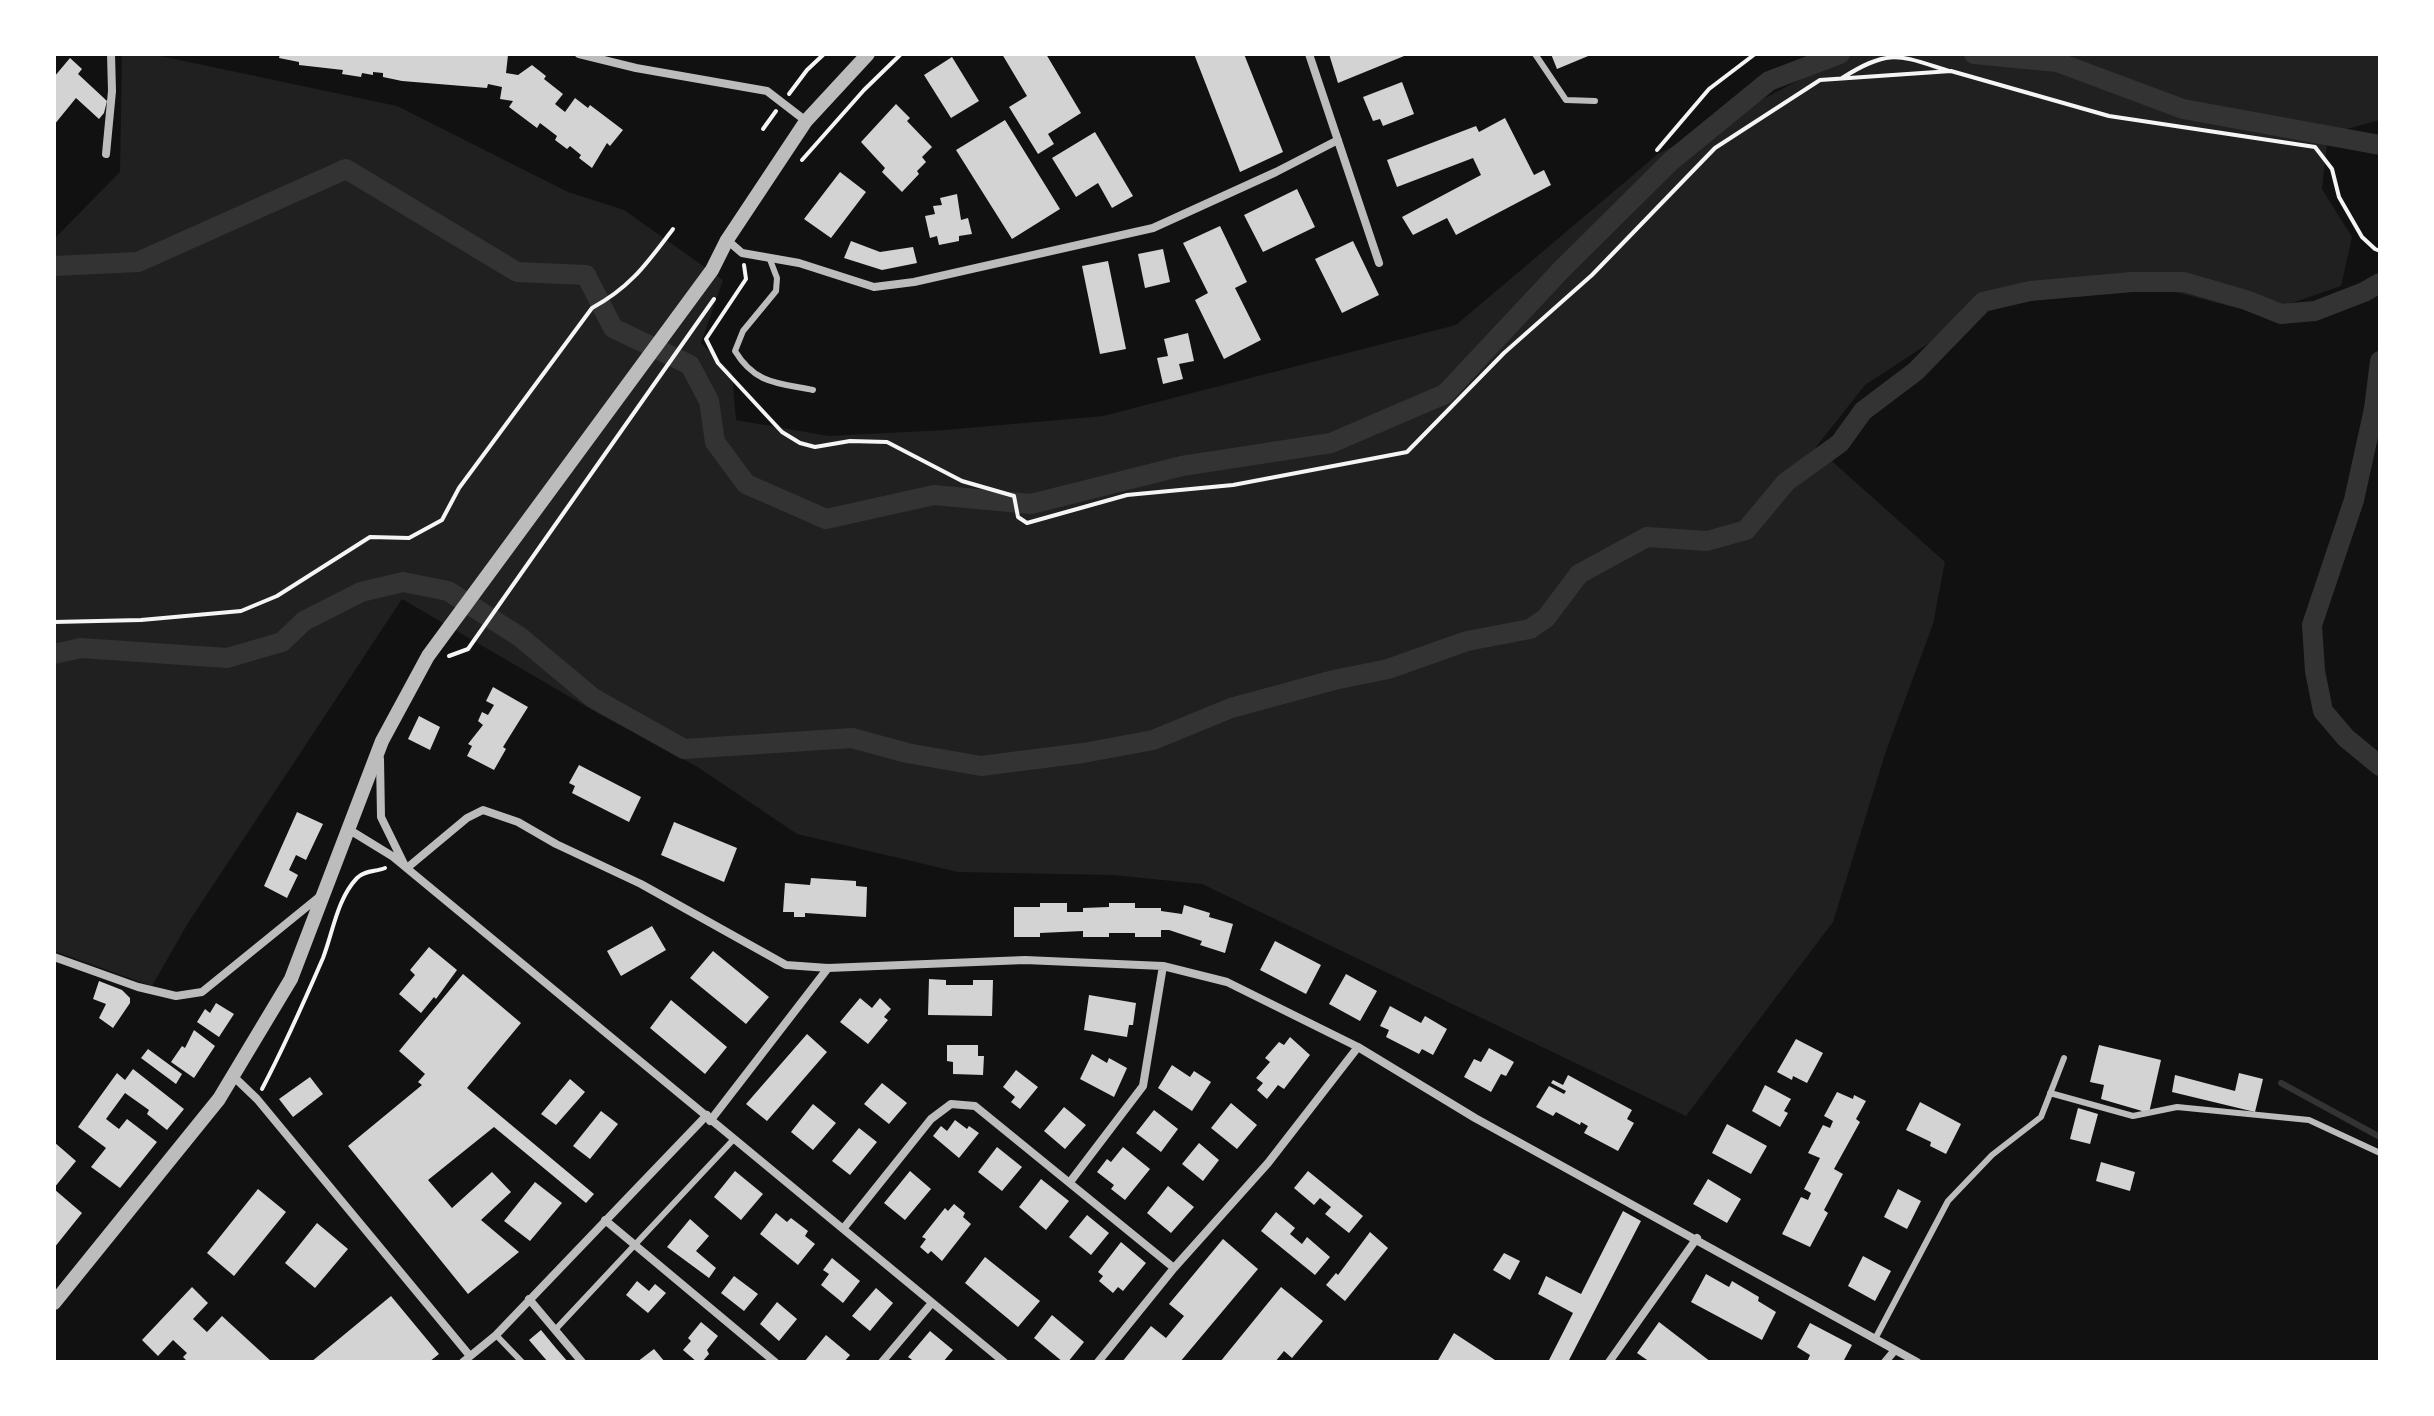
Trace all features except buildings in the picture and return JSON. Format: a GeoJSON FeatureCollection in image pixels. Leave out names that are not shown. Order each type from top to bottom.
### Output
{"type":"FeatureCollection","features":[{"type":"Feature","properties":{"kind":"street"},"geometry":{"type":"LineString","coordinates":[[106,154],[112,91],[111,54]]}},
{"type":"Feature","properties":{"kind":"street"},"geometry":{"type":"LineString","coordinates":[[579,54],[636,68],[767,91],[806,121]]}},
{"type":"Feature","properties":{"kind":"street"},"geometry":{"type":"LineString","coordinates":[[54,1303],[219,1099],[291,979],[382,741],[428,656],[712,270],[727,240],[806,121],[868,54]]}},
{"type":"Feature","properties":{"kind":"street"},"geometry":{"type":"LineString","coordinates":[[1309,54],[1379,263]]}},
{"type":"Feature","properties":{"kind":"street"},"geometry":{"type":"LineString","coordinates":[[727,240],[742,253],[799,263],[874,287],[914,282],[1153,228],[1338,140]]}},
{"type":"Feature","properties":{"kind":"street"},"geometry":{"type":"LineString","coordinates":[[382,741],[379,779],[381,817],[407,868]]}},
{"type":"Feature","properties":{"kind":"street"},"geometry":{"type":"LineString","coordinates":[[407,868],[467,818],[483,810],[518,822],[556,844],[641,884],[786,965],[828,968],[1025,960],[1163,966],[1227,982],[1358,1047],[1475,1118],[1917,1362]]}},
{"type":"Feature","properties":{"kind":"street"},"geometry":{"type":"LineString","coordinates":[[347,828],[407,868],[1004,1362]]}},
{"type":"Feature","properties":{"kind":"street"},"geometry":{"type":"LineString","coordinates":[[54,957],[138,987],[176,996],[202,992],[323,894]]}},
{"type":"Feature","properties":{"kind":"street"},"geometry":{"type":"LineString","coordinates":[[1070,1182],[1143,1086],[1163,966]]}},
{"type":"Feature","properties":{"kind":"street"},"geometry":{"type":"LineString","coordinates":[[233,1076],[257,1099],[466,1359],[496,1335],[708,1118],[828,968]]}},
{"type":"Feature","properties":{"kind":"street"},"geometry":{"type":"LineString","coordinates":[[1098,1362],[1174,1268],[1268,1163],[1358,1047]]}},
{"type":"Feature","properties":{"kind":"street"},"geometry":{"type":"LineString","coordinates":[[843,1229],[931,1119],[951,1104],[975,1106],[1174,1268]]}},
{"type":"Feature","properties":{"kind":"street"},"geometry":{"type":"LineString","coordinates":[[605,1220],[775,1362]]}},
{"type":"Feature","properties":{"kind":"street"},"geometry":{"type":"LineString","coordinates":[[1609,1362],[1697,1238]]}},
{"type":"Feature","properties":{"kind":"street"},"geometry":{"type":"LineString","coordinates":[[529,1299],[582,1362]]}},
{"type":"Feature","properties":{"kind":"street"},"geometry":{"type":"LineString","coordinates":[[882,1362],[931,1304]]}},
{"type":"Feature","properties":{"kind":"street"},"geometry":{"type":"LineString","coordinates":[[1885,1362],[1895,1350]]}},
{"type":"Feature","properties":{"kind":"lane"},"geometry":{"type":"LineString","coordinates":[[1535,54],[1566,100],[1595,101]]}},
{"type":"Feature","properties":{"kind":"lane"},"geometry":{"type":"LineString","coordinates":[[769,257],[777,278],[776,291],[743,331],[735,351],[756,376],[813,390]]}},
{"type":"Feature","properties":{"kind":"lane"},"geometry":{"type":"LineString","coordinates":[[1875,1339],[1948,1201],[1992,1155],[2041,1117],[2064,1058]]}},
{"type":"Feature","properties":{"kind":"lane"},"geometry":{"type":"LineString","coordinates":[[2050,1093],[2133,1116],[2177,1107],[2309,1120],[2380,1153]]}},
{"type":"Feature","properties":{"kind":"lane"},"geometry":{"type":"LineString","coordinates":[[555,1330],[733,1140]]}},
{"type":"Feature","properties":{"kind":"lane"},"geometry":{"type":"LineString","coordinates":[[496,1335],[522,1362]]}},
{"type":"Feature","properties":{"kind":"path"},"geometry":{"type":"LineString","coordinates":[[763,129],[807,70],[824,54]]}},
{"type":"Feature","properties":{"kind":"path"},"geometry":{"type":"LineString","coordinates":[[801,162],[901,54]]}},
{"type":"Feature","properties":{"kind":"path"},"geometry":{"type":"LineString","coordinates":[[1657,150],[1709,89],[1755,54]]}},
{"type":"Feature","properties":{"kind":"path"},"geometry":{"type":"LineString","coordinates":[[1841,78],[1864,64],[1897,54],[2109,116],[2315,147],[2332,169],[2339,197],[2362,237],[2380,251]]}},
{"type":"Feature","properties":{"kind":"path"},"geometry":{"type":"LineString","coordinates":[[742,253],[746,279],[706,339],[718,363],[782,432],[800,443],[815,447],[850,441],[887,442],[962,481],[1014,496],[1018,517],[1027,523],[1127,495],[1233,485],[1407,452],[1504,353],[1592,275],[1715,148],[1820,80],[1951,71]]}},
{"type":"Feature","properties":{"kind":"path"},"geometry":{"type":"LineString","coordinates":[[54,622],[141,620],[241,611],[277,596],[370,537],[409,538],[442,520],[459,488],[592,308],[617,294],[636,278],[673,229]]}},
{"type":"Feature","properties":{"kind":"path"},"geometry":{"type":"LineString","coordinates":[[468,649],[703,317],[718,291]]}},
{"type":"Feature","properties":{"kind":"path"},"geometry":{"type":"LineString","coordinates":[[257,1099],[323,957]]}},
{"type":"Feature","properties":{"kind":"shaded area"},"geometry":{"type":"Polygon","coordinates":[[[122,54],[151,54],[397,106],[568,192],[624,210],[723,280],[701,343],[732,373],[736,420],[829,436],[945,430],[1103,416],[1456,325],[1658,154],[1849,54],[2380,54],[2380,120],[2328,134],[2322,189],[2352,237],[2341,286],[2260,314],[2148,285],[1986,306],[1865,385],[1816,447],[1945,562],[1933,624],[1886,751],[1833,922],[1686,1116],[1202,884],[1113,875],[958,872],[797,834],[696,766],[599,714],[402,599],[188,923],[152,986],[54,951],[54,239],[120,172],[122,54]]]}},
{"type":"Feature","properties":{"kind":"waterway"},"geometry":{"type":"LineString","coordinates":[[54,266],[138,262],[346,169],[517,272],[586,275],[613,328],[690,365],[709,401],[715,442],[746,484],[826,519],[934,495],[1031,504],[1182,466],[1331,443],[1445,394],[1562,269],[1671,161],[1769,81],[1840,54]]}},
{"type":"Feature","properties":{"kind":"waterway"},"geometry":{"type":"LineString","coordinates":[[1974,54],[2057,62],[2183,109],[2380,145]]}},
{"type":"Feature","properties":{"kind":"waterway"},"geometry":{"type":"LineString","coordinates":[[54,654],[81,648],[227,658],[282,642],[304,621],[361,592],[403,582],[448,591],[520,637],[593,698],[684,749],[852,738],[907,753],[981,766],[1083,753],[1153,740],[1231,708],[1388,669],[1467,641],[1530,629],[1546,618],[1579,574],[1647,537],[1707,541],[1746,530],[1786,482],[1840,443],[1863,411],[1916,371],[1983,302],[2030,291],[2132,282],[2184,282],[2281,314],[2315,311],[2380,283]]}},
{"type":"Feature","properties":{"kind":"waterway"},"geometry":{"type":"LineString","coordinates":[[2380,361],[2374,409],[2354,500],[2312,625],[2315,671],[2323,711],[2346,738],[2380,766]]}},
{"type":"Feature","properties":{"kind":"waterway"},"geometry":{"type":"LineString","coordinates":[[2281,1083],[2380,1137]]}}]}
